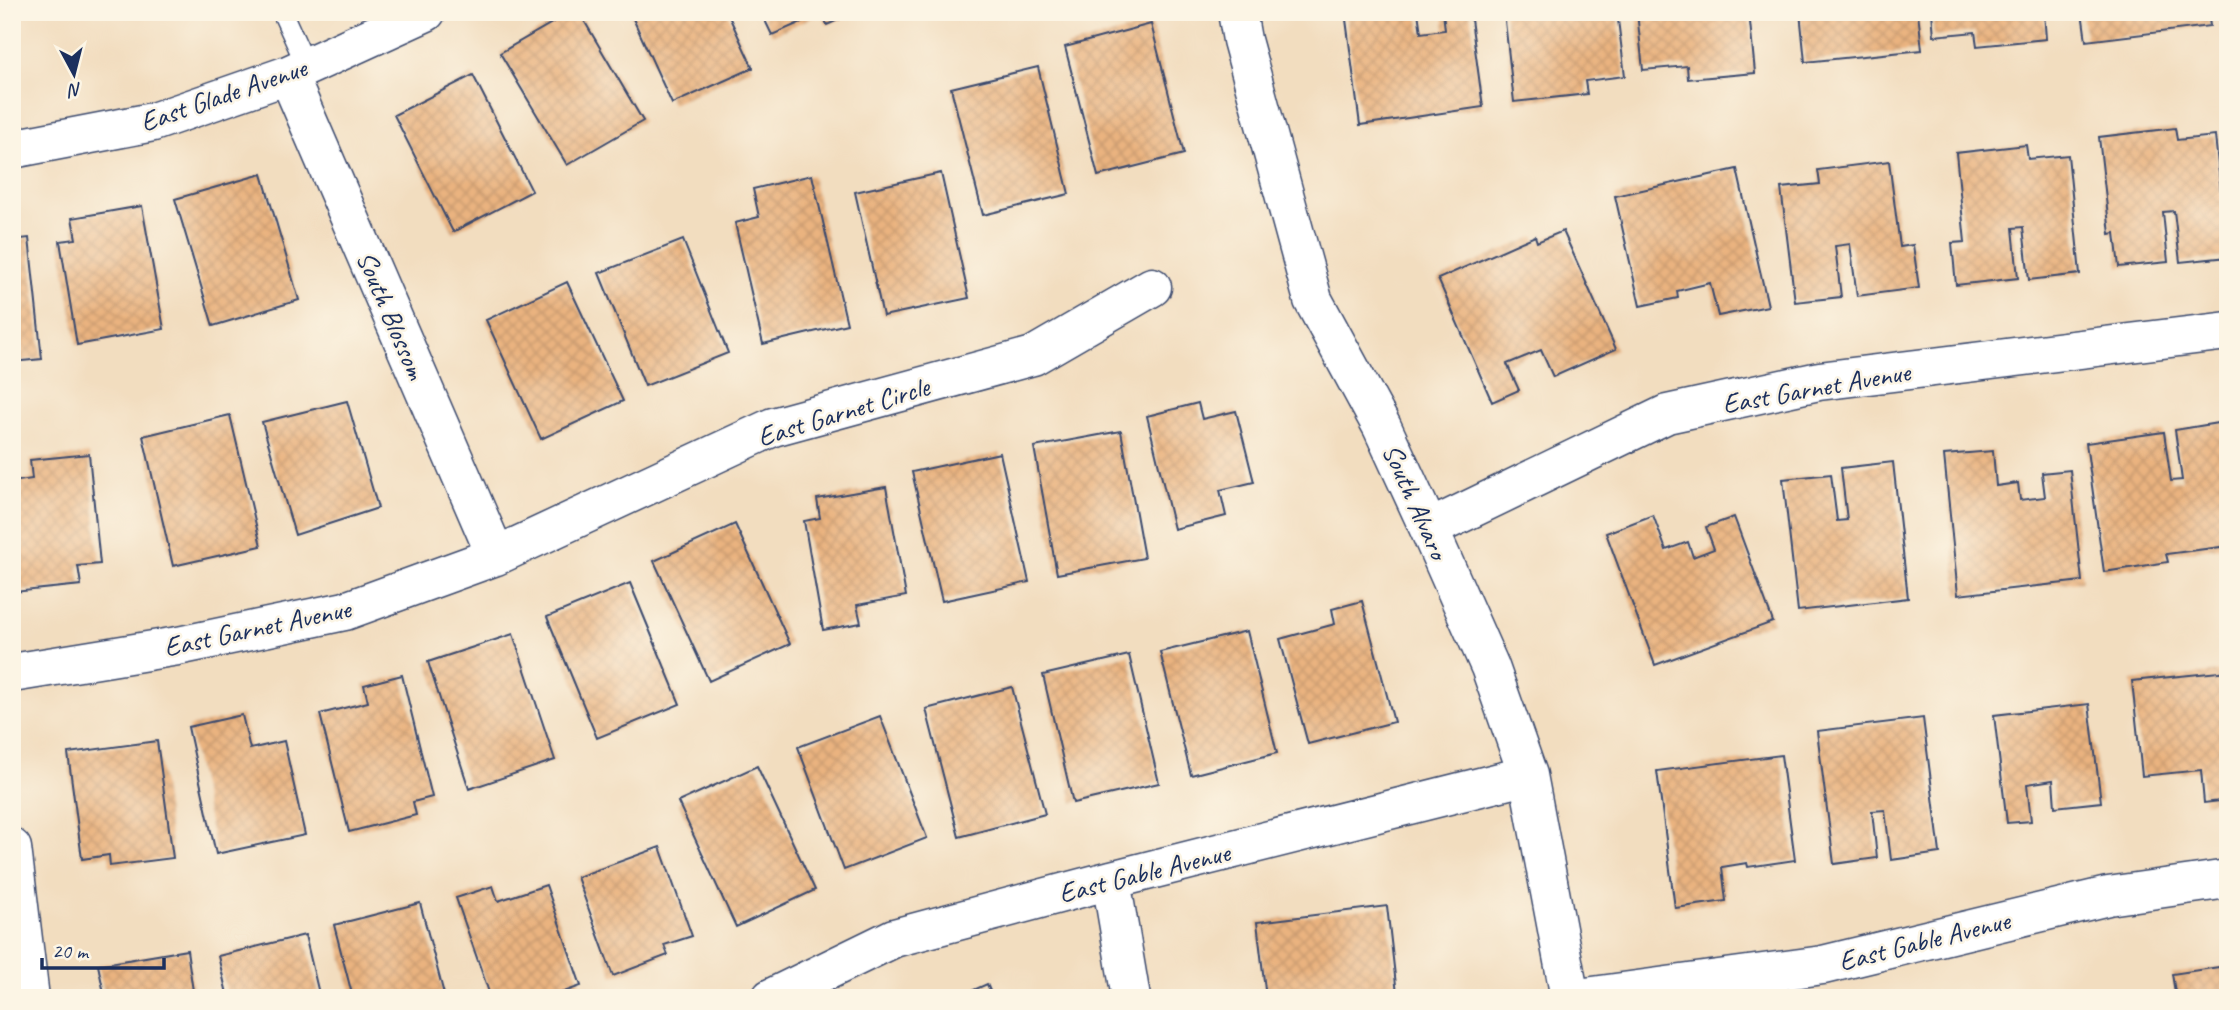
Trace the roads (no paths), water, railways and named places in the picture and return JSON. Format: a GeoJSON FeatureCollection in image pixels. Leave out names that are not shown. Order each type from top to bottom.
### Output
{"type":"FeatureCollection","features":[{"type":"Feature","properties":{"kind":"street","name":"East Glade Avenue"},"geometry":{"type":"LineString","coordinates":[[12,149],[153,122],[298,71],[426,12]]}},
{"type":"Feature","properties":{"kind":"street","name":"South Alvaro"},"geometry":{"type":"LineString","coordinates":[[1237,12],[1242,40],[1313,300],[1382,427],[1429,529],[1490,667],[1528,775],[1570,998]]}},
{"type":"Feature","properties":{"kind":"street","name":"South Blossom"},"geometry":{"type":"LineString","coordinates":[[298,71],[496,556]]}},
{"type":"Feature","properties":{"kind":"street","name":"East Garnet Circle"},"geometry":{"type":"LineString","coordinates":[[496,556],[773,427],[1033,356],[1152,287]]}},
{"type":"Feature","properties":{"kind":"street","name":"East Garnet Avenue"},"geometry":{"type":"LineString","coordinates":[[1429,529],[1667,414],[1819,381],[2228,331]]}},
{"type":"Feature","properties":{"kind":"street","name":"East Garnet Avenue"},"geometry":{"type":"LineString","coordinates":[[12,673],[178,646],[345,611],[496,556]]}},
{"type":"Feature","properties":{"kind":"street","name":"East Gable Avenue"},"geometry":{"type":"LineString","coordinates":[[771,998],[894,938],[1111,880],[1528,775]]}},
{"type":"Feature","properties":{"kind":"street"},"geometry":{"type":"LineString","coordinates":[[12,848],[30,998]]}},
{"type":"Feature","properties":{"kind":"street","name":"East Gable Avenue"},"geometry":{"type":"LineString","coordinates":[[1577,998],[1823,965],[2108,896],[2228,879]]}},
{"type":"Feature","properties":{"kind":"street"},"geometry":{"type":"LineString","coordinates":[[1111,880],[1131,998]]}},
{"type":"Feature","properties":{"kind":"lane"},"geometry":{"type":"LineString","coordinates":[[282,12],[298,71]]}}]}
